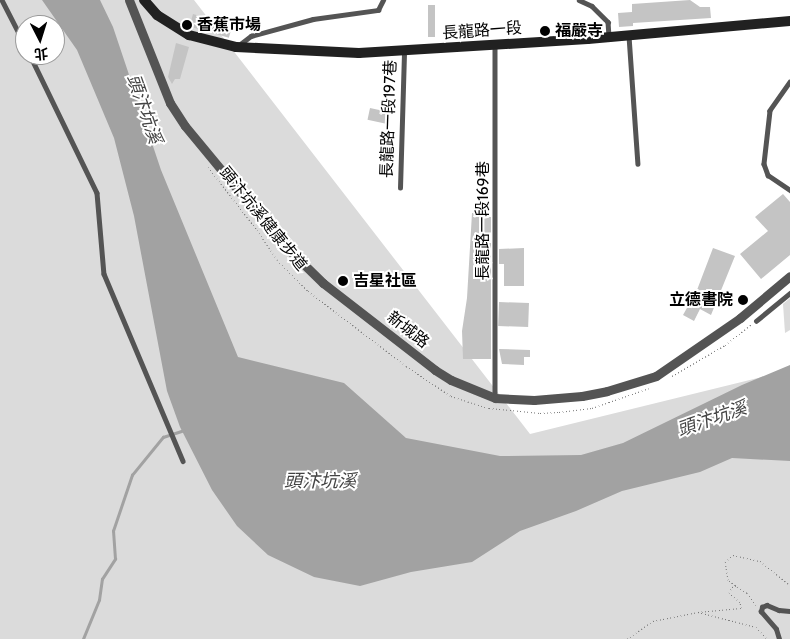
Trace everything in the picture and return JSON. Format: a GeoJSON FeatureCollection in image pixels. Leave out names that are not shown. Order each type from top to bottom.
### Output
{"type":"FeatureCollection","features":[{"type":"Feature","properties":{"kind":"main road","name":"長龍路一段"},"geometry":{"type":"LineString","coordinates":[[144,0],[157,15],[190,35],[236,47],[359,53],[404,52],[608,37],[790,21]]}},
{"type":"Feature","properties":{"kind":"street","name":"新城路"},"geometry":{"type":"LineString","coordinates":[[128,0],[170,103],[185,126],[281,242],[323,283],[435,370],[451,380],[495,398],[534,400],[582,396],[656,376],[740,318],[790,276]]}},
{"type":"Feature","properties":{"kind":"lane"},"geometry":{"type":"LineString","coordinates":[[2,0],[15,25]]}},
{"type":"Feature","properties":{"kind":"lane"},"geometry":{"type":"LineString","coordinates":[[236,47],[251,36],[313,19],[378,10],[382,0]]}},
{"type":"Feature","properties":{"kind":"lane"},"geometry":{"type":"LineString","coordinates":[[580,0],[592,6],[608,22],[608,37]]}},
{"type":"Feature","properties":{"kind":"lane"},"geometry":{"type":"LineString","coordinates":[[629,35],[638,164]]}},
{"type":"Feature","properties":{"kind":"lane","name":"長龍路一段169巷"},"geometry":{"type":"LineString","coordinates":[[495,44],[495,398]]}},
{"type":"Feature","properties":{"kind":"lane","name":"長龍路一段197巷"},"geometry":{"type":"LineString","coordinates":[[400,188],[404,52]]}},
{"type":"Feature","properties":{"kind":"lane"},"geometry":{"type":"LineString","coordinates":[[35,65],[97,193],[104,274],[183,461]]}},
{"type":"Feature","properties":{"kind":"lane"},"geometry":{"type":"LineString","coordinates":[[790,82],[770,111],[764,164],[768,175],[790,190]]}},
{"type":"Feature","properties":{"kind":"lane"},"geometry":{"type":"LineString","coordinates":[[756,320],[790,293]]}},
{"type":"Feature","properties":{"kind":"lane"},"geometry":{"type":"LineString","coordinates":[[779,639],[776,629],[761,612],[762,607],[767,605],[779,610],[790,611]]}},
{"type":"Feature","properties":{"kind":"path","name":"頭汴坑溪健康步道"},"geometry":{"type":"LineString","coordinates":[[207,166],[257,230],[277,260],[304,287],[406,366],[451,396],[489,408],[540,413],[559,412],[592,408],[654,385]]}},
{"type":"Feature","properties":{"kind":"path"},"geometry":{"type":"LineString","coordinates":[[666,379],[725,344],[756,320]]}},
{"type":"Feature","properties":{"kind":"path"},"geometry":{"type":"LineString","coordinates":[[761,612],[747,593],[738,585],[728,580],[725,566],[727,558],[736,554],[754,558],[767,565],[790,585]]}},
{"type":"Feature","properties":{"kind":"path"},"geometry":{"type":"LineString","coordinates":[[627,639],[653,622],[698,612],[741,608],[740,602],[729,593],[732,587],[738,585]]}},
{"type":"Feature","properties":{"kind":"path"},"geometry":{"type":"LineString","coordinates":[[698,612],[756,627],[767,639]]}},
{"type":"Feature","properties":{"kind":"shaded area"},"geometry":{"type":"Polygon","coordinates":[[[0,0],[194,0],[530,434],[790,370],[790,639],[0,639],[0,0]]]}},
{"type":"Feature","properties":{"kind":"shaded area"},"geometry":{"type":"Polygon","coordinates":[[[790,298],[790,330],[785,333],[783,304],[790,298]]]}},
{"type":"Feature","properties":{"kind":"water","name":"頭汴坑溪"},"geometry":{"type":"Polygon","coordinates":[[[42,0],[100,0],[113,27],[161,170],[238,357],[344,383],[406,438],[500,456],[581,455],[623,443],[742,385],[790,365],[790,461],[732,458],[700,472],[622,491],[576,511],[520,531],[472,562],[411,572],[360,586],[314,577],[268,555],[237,526],[212,490],[180,427],[167,391],[134,216],[114,138],[77,50],[65,33],[65,15],[52,15],[42,0]]]}},
{"type":"Feature","properties":{"kind":"building"},"geometry":{"type":"Polygon","coordinates":[[[690,0],[700,7],[710,7],[711,18],[633,23],[633,26],[619,27],[618,13],[632,12],[632,4],[690,0]]]}},
{"type":"Feature","properties":{"kind":"building"},"geometry":{"type":"Polygon","coordinates":[[[428,5],[435,5],[435,37],[428,37],[428,5]]]}},
{"type":"Feature","properties":{"kind":"building"},"geometry":{"type":"Polygon","coordinates":[[[193,14],[232,25],[229,38],[189,26],[193,14]]]}},
{"type":"Feature","properties":{"kind":"building"},"geometry":{"type":"Polygon","coordinates":[[[176,43],[189,47],[180,79],[175,79],[172,84],[168,77],[176,43]]]}},
{"type":"Feature","properties":{"kind":"building"},"geometry":{"type":"Polygon","coordinates":[[[370,108],[389,112],[386,124],[368,120],[370,108]]]}},
{"type":"Feature","properties":{"kind":"building"},"geometry":{"type":"Polygon","coordinates":[[[783,194],[790,202],[790,255],[761,279],[740,254],[768,231],[755,217],[783,194]]]}},
{"type":"Feature","properties":{"kind":"building"},"geometry":{"type":"Polygon","coordinates":[[[472,213],[491,213],[491,359],[463,359],[462,331],[467,298],[472,213]]]}},
{"type":"Feature","properties":{"kind":"building"},"geometry":{"type":"Polygon","coordinates":[[[524,248],[524,286],[504,286],[504,264],[499,264],[499,249],[524,248]]]}},
{"type":"Feature","properties":{"kind":"building"},"geometry":{"type":"Polygon","coordinates":[[[713,248],[735,256],[711,315],[700,309],[694,321],[683,315],[697,290],[713,248]]]}},
{"type":"Feature","properties":{"kind":"building"},"geometry":{"type":"Polygon","coordinates":[[[499,302],[529,303],[528,327],[498,326],[499,302]]]}},
{"type":"Feature","properties":{"kind":"building"},"geometry":{"type":"Polygon","coordinates":[[[499,349],[530,350],[530,357],[524,357],[524,365],[502,364],[499,349]]]}},
{"type":"Feature","properties":{"kind":"waterway"},"geometry":{"type":"LineString","coordinates":[[83,639],[99,600],[102,579],[115,559],[113,531],[132,475],[163,437],[184,430]]}},
{"type":"Feature","properties":{"kind":"place","name":"香蕉市場"},"geometry":{"type":"Point","coordinates":[187,25]}},
{"type":"Feature","properties":{"kind":"place","name":"福嚴寺"},"geometry":{"type":"Point","coordinates":[545,31]}},
{"type":"Feature","properties":{"kind":"place","name":"吉星社區"},"geometry":{"type":"Point","coordinates":[343,281]}},
{"type":"Feature","properties":{"kind":"place","name":"立德書院"},"geometry":{"type":"Point","coordinates":[743,300]}}]}
